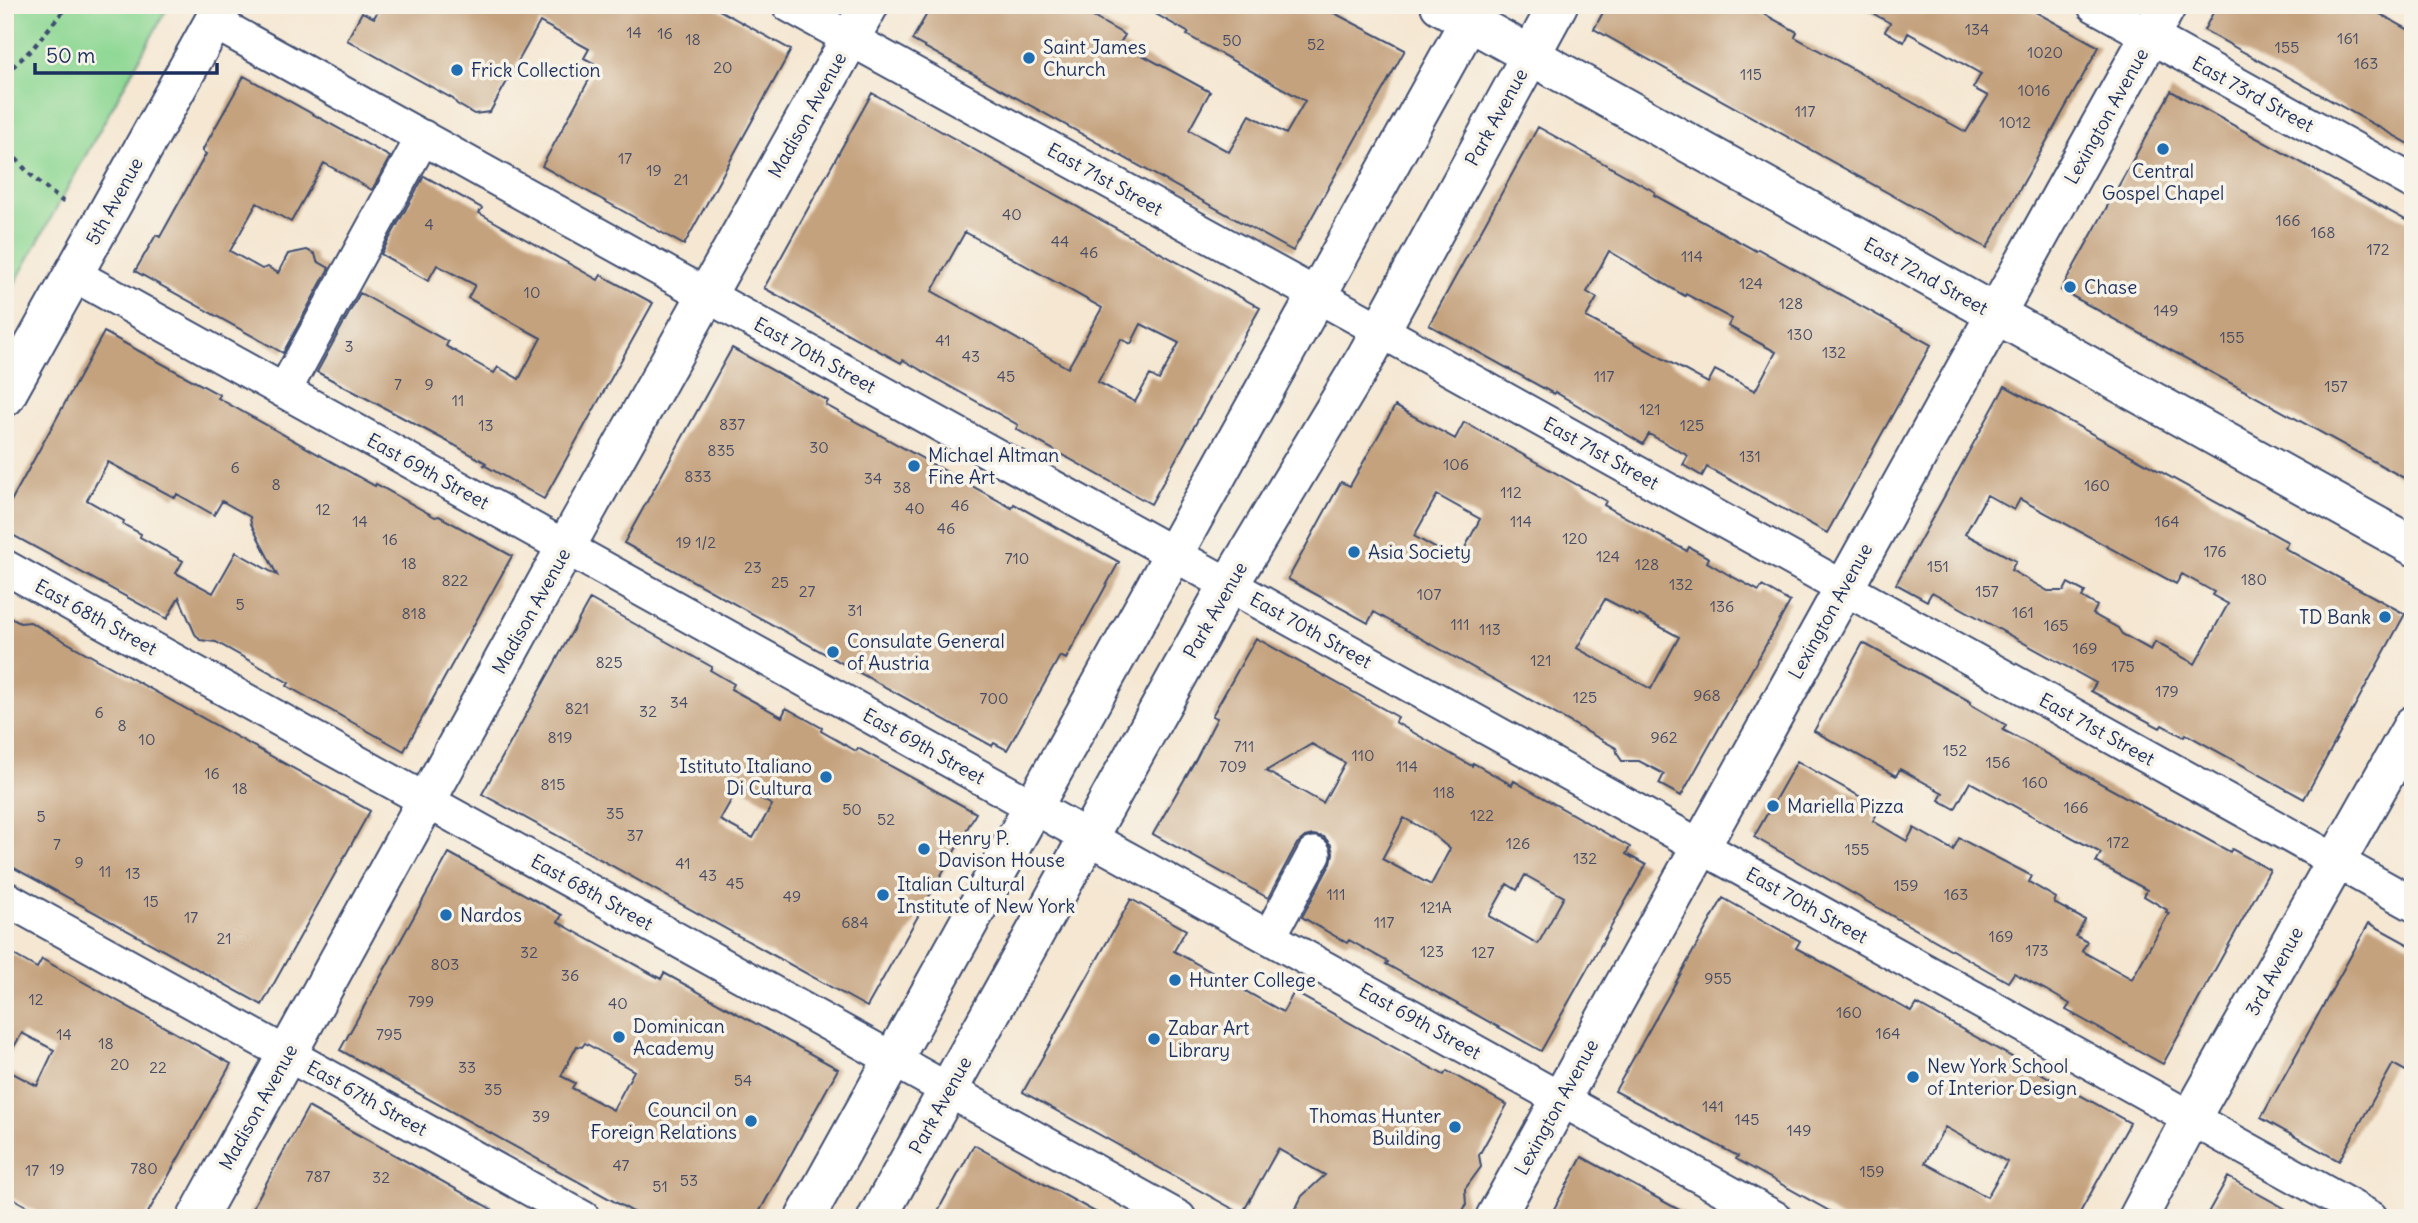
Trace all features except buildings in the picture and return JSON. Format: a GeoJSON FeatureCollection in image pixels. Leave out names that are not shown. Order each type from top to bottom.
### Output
{"type":"FeatureCollection","features":[{"type":"Feature","properties":{"kind":"main road","name":"Madison Avenue"},"geometry":{"type":"LineString","coordinates":[[197,1218],[566,547],[869,5]]}},
{"type":"Feature","properties":{"kind":"main road","name":"Park Avenue"},"geometry":{"type":"LineString","coordinates":[[877,1218],[1229,584],[1380,330],[1559,5]]}},
{"type":"Feature","properties":{"kind":"main road","name":"East 72nd Street"},"geometry":{"type":"LineString","coordinates":[[1462,11],[1530,56],[2413,546]]}},
{"type":"Feature","properties":{"kind":"main road"},"geometry":{"type":"LineString","coordinates":[[805,1218],[1317,295],[1462,11]]}},
{"type":"Feature","properties":{"kind":"main road","name":"5th Avenue"},"geometry":{"type":"LineString","coordinates":[[5,397],[219,14]]}},
{"type":"Feature","properties":{"kind":"main road","name":"Lexington Avenue"},"geometry":{"type":"LineString","coordinates":[[1495,1218],[2158,21]]}},
{"type":"Feature","properties":{"kind":"main road","name":"3rd Avenue"},"geometry":{"type":"LineString","coordinates":[[2138,1218],[2191,1118],[2413,725]]}},
{"type":"Feature","properties":{"kind":"street","name":"East 71st Street"},"geometry":{"type":"LineString","coordinates":[[789,5],[2413,904]]}},
{"type":"Feature","properties":{"kind":"street","name":"East 73rd Street"},"geometry":{"type":"LineString","coordinates":[[2094,5],[2158,21],[2413,183]]}},
{"type":"Feature","properties":{"kind":"street","name":"East 70th Street"},"geometry":{"type":"LineString","coordinates":[[219,14],[423,137],[2371,1218]]}},
{"type":"Feature","properties":{"kind":"street"},"geometry":{"type":"LineString","coordinates":[[284,391],[423,137]]}},
{"type":"Feature","properties":{"kind":"street","name":"East 69th Street"},"geometry":{"type":"LineString","coordinates":[[73,274],[1775,1218]]}},
{"type":"Feature","properties":{"kind":"street","name":"East 68th Street"},"geometry":{"type":"LineString","coordinates":[[5,567],[1179,1218]]}},
{"type":"Feature","properties":{"kind":"street"},"geometry":{"type":"LineString","coordinates":[[1269,937],[1314,853]]}},
{"type":"Feature","properties":{"kind":"street","name":"East 67th Street"},"geometry":{"type":"LineString","coordinates":[[5,898],[583,1218]]}},
{"type":"Feature","properties":{"kind":"path"},"geometry":{"type":"LineString","coordinates":[[5,74],[33,48],[68,5]]}},
{"type":"Feature","properties":{"kind":"path"},"geometry":{"type":"LineString","coordinates":[[5,142],[15,160],[32,178],[66,204]]}},
{"type":"Feature","properties":{"kind":"green space"},"geometry":{"type":"Polygon","coordinates":[[[5,5],[169,5],[5,301],[5,5]]]}},
{"type":"Feature","properties":{"kind":"place","name":"Saint James Church"},"geometry":{"type":"Point","coordinates":[1029,58]}},
{"type":"Feature","properties":{"kind":"place","name":"Frick Collection"},"geometry":{"type":"Point","coordinates":[457,70]}},
{"type":"Feature","properties":{"kind":"place","name":"Central Gospel Chapel"},"geometry":{"type":"Point","coordinates":[2163,149]}},
{"type":"Feature","properties":{"kind":"place","name":"Chase"},"geometry":{"type":"Point","coordinates":[2070,287]}},
{"type":"Feature","properties":{"kind":"place","name":"Michael Altman Fine Art"},"geometry":{"type":"Point","coordinates":[914,466]}},
{"type":"Feature","properties":{"kind":"place","name":"Asia Society"},"geometry":{"type":"Point","coordinates":[1354,552]}},
{"type":"Feature","properties":{"kind":"place","name":"TD Bank"},"geometry":{"type":"Point","coordinates":[2385,617]}},
{"type":"Feature","properties":{"kind":"place","name":"Consulate General of Austria"},"geometry":{"type":"Point","coordinates":[833,652]}},
{"type":"Feature","properties":{"kind":"place","name":"Istituto Italiano Di Cultura"},"geometry":{"type":"Point","coordinates":[826,777]}},
{"type":"Feature","properties":{"kind":"place","name":"Mariella Pizza"},"geometry":{"type":"Point","coordinates":[1773,806]}},
{"type":"Feature","properties":{"kind":"place","name":"Henry P. Davison House"},"geometry":{"type":"Point","coordinates":[924,849]}},
{"type":"Feature","properties":{"kind":"place","name":"Italian Cultural Institute of New York"},"geometry":{"type":"Point","coordinates":[883,895]}},
{"type":"Feature","properties":{"kind":"place","name":"Nardos"},"geometry":{"type":"Point","coordinates":[446,915]}},
{"type":"Feature","properties":{"kind":"place","name":"Hunter College"},"geometry":{"type":"Point","coordinates":[1175,980]}},
{"type":"Feature","properties":{"kind":"place","name":"Dominican Academy"},"geometry":{"type":"Point","coordinates":[619,1037]}},
{"type":"Feature","properties":{"kind":"place","name":"Zabar Art Library"},"geometry":{"type":"Point","coordinates":[1154,1039]}},
{"type":"Feature","properties":{"kind":"place","name":"New York School of Interior Design"},"geometry":{"type":"Point","coordinates":[1913,1077]}},
{"type":"Feature","properties":{"kind":"place","name":"Council on Foreign Relations"},"geometry":{"type":"Point","coordinates":[751,1121]}},
{"type":"Feature","properties":{"kind":"place","name":"Thomas Hunter Building"},"geometry":{"type":"Point","coordinates":[1455,1127]}}]}
